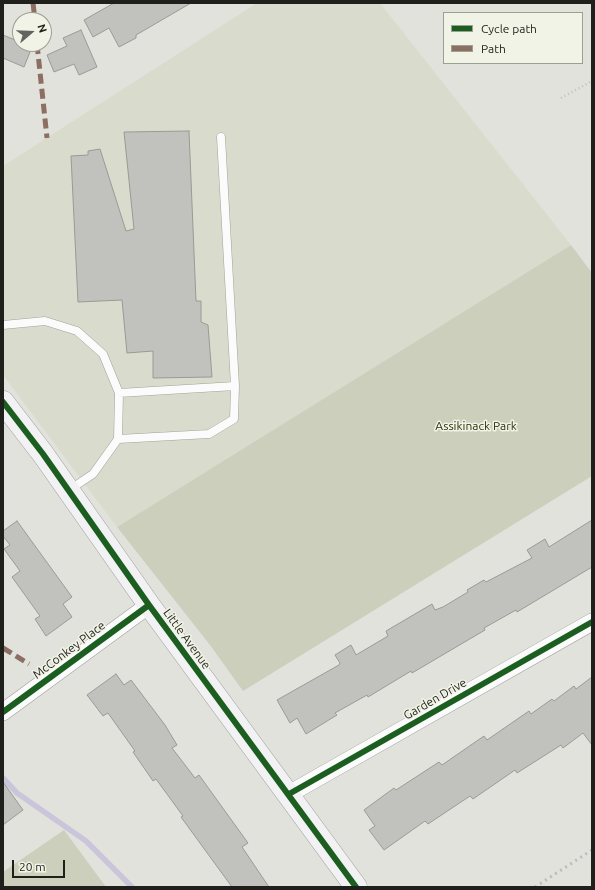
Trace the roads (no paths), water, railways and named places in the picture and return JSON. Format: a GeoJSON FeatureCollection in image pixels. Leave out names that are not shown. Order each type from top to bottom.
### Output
{"type":"FeatureCollection","features":[{"type":"Feature","properties":{"kind":"street","name":"Little Avenue"},"geometry":{"type":"LineString","coordinates":[[3,402],[43,454],[149,605],[356,887]]}},
{"type":"Feature","properties":{"kind":"street","name":"McConkey Place"},"geometry":{"type":"LineString","coordinates":[[3,712],[149,605]]}},
{"type":"Feature","properties":{"kind":"street","name":"Garden Drive"},"geometry":{"type":"LineString","coordinates":[[289,794],[592,622]]}},
{"type":"Feature","properties":{"kind":"lane"},"geometry":{"type":"LineString","coordinates":[[118,439],[209,434],[234,419],[235,386],[221,138]]}},
{"type":"Feature","properties":{"kind":"lane"},"geometry":{"type":"LineString","coordinates":[[3,326],[45,321],[77,331],[103,354],[119,393],[118,439],[93,474],[68,491]]}},
{"type":"Feature","properties":{"kind":"lane"},"geometry":{"type":"LineString","coordinates":[[119,393],[235,386]]}},
{"type":"Feature","properties":{"kind":"waterway"},"geometry":{"type":"LineString","coordinates":[[3,778],[17,793],[86,841],[132,887]]}},
{"type":"Feature","properties":{"kind":"railway"},"geometry":{"type":"LineString","coordinates":[[535,887],[592,850]]}},
{"type":"Feature","properties":{"kind":"park label","name":"Assikinack Park"},"geometry":{"type":"Point","coordinates":[476,426]}}]}
